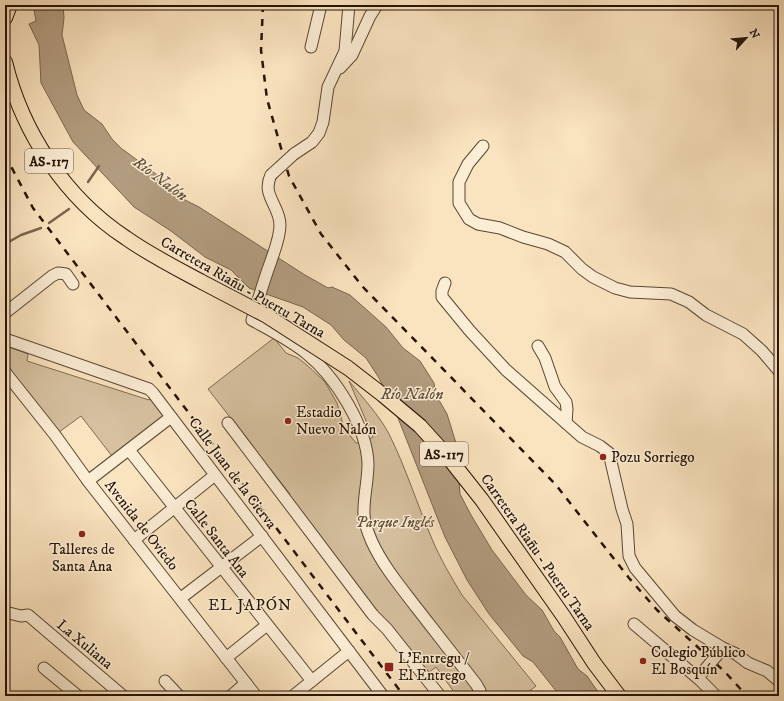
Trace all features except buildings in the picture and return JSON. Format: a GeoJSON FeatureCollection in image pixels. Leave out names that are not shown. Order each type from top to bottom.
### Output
{"type":"FeatureCollection","features":[{"type":"Feature","properties":{"kind":"main road"},"geometry":{"type":"LineString","coordinates":[[5,18],[10,5]]}},
{"type":"Feature","properties":{"kind":"main road","name":"Carretera Riañu - Puertu Tarna"},"geometry":{"type":"LineString","coordinates":[[5,62],[16,100],[30,130],[46,158],[80,199],[102,220],[125,238],[160,259],[267,316],[348,368],[420,426],[448,457],[482,500],[564,617],[594,663],[619,696]]}},
{"type":"Feature","properties":{"kind":"street"},"geometry":{"type":"LineString","coordinates":[[311,47],[321,5]]}},
{"type":"Feature","properties":{"kind":"street"},"geometry":{"type":"LineString","coordinates":[[350,5],[345,51],[328,87],[323,122],[319,133],[312,142],[294,154],[271,175],[268,182],[269,195],[279,217],[280,226],[277,244],[252,320],[294,344],[306,353],[330,376],[344,397],[356,420],[368,454],[364,511],[367,528],[372,542],[388,571],[476,684],[481,696]]}},
{"type":"Feature","properties":{"kind":"street"},"geometry":{"type":"LineString","coordinates":[[336,72],[352,55],[370,16],[377,5]]}},
{"type":"Feature","properties":{"kind":"street"},"geometry":{"type":"LineString","coordinates":[[483,146],[468,164],[459,182],[459,203],[469,219],[478,224],[500,228],[523,237],[548,244],[565,252],[582,269],[593,277],[615,288],[630,292],[671,294],[689,302],[706,315],[743,334],[762,351],[779,371]]}},
{"type":"Feature","properties":{"kind":"street"},"geometry":{"type":"LineString","coordinates":[[5,313],[52,276],[58,273],[66,274],[73,284]]}},
{"type":"Feature","properties":{"kind":"street"},"geometry":{"type":"LineString","coordinates":[[445,283],[442,291],[442,297],[470,331],[506,370],[582,437],[600,446],[609,453],[622,510],[627,524],[629,556],[635,568],[675,616],[720,651],[736,654],[748,663],[767,671],[779,681]]}},
{"type":"Feature","properties":{"kind":"street","name":"Calle Juan de la Cierva"},"geometry":{"type":"LineString","coordinates":[[6,340],[149,389],[172,417],[383,696]]}},
{"type":"Feature","properties":{"kind":"street"},"geometry":{"type":"LineString","coordinates":[[538,346],[545,358],[555,387],[566,402],[566,423]]}},
{"type":"Feature","properties":{"kind":"street","name":"Avenida de Oviedo"},"geometry":{"type":"LineString","coordinates":[[5,372],[256,696]]}},
{"type":"Feature","properties":{"kind":"street"},"geometry":{"type":"LineString","coordinates":[[88,481],[172,417]]}},
{"type":"Feature","properties":{"kind":"street"},"geometry":{"type":"LineString","coordinates":[[228,423],[373,615],[387,629],[440,696]]}},
{"type":"Feature","properties":{"kind":"street","name":"Calle Santa Ana"},"geometry":{"type":"LineString","coordinates":[[129,450],[312,681]]}},
{"type":"Feature","properties":{"kind":"street"},"geometry":{"type":"LineString","coordinates":[[134,540],[215,475]]}},
{"type":"Feature","properties":{"kind":"street"},"geometry":{"type":"LineString","coordinates":[[181,598],[262,536]]}},
{"type":"Feature","properties":{"kind":"street","name":"La Xuliana"},"geometry":{"type":"LineString","coordinates":[[5,612],[21,616],[28,615],[123,696]]}},
{"type":"Feature","properties":{"kind":"street"},"geometry":{"type":"LineString","coordinates":[[634,624],[701,676],[716,696]]}},
{"type":"Feature","properties":{"kind":"street"},"geometry":{"type":"LineString","coordinates":[[226,658],[267,625]]}},
{"type":"Feature","properties":{"kind":"street"},"geometry":{"type":"LineString","coordinates":[[294,696],[350,651]]}},
{"type":"Feature","properties":{"kind":"street"},"geometry":{"type":"LineString","coordinates":[[701,676],[720,651]]}},
{"type":"Feature","properties":{"kind":"street"},"geometry":{"type":"LineString","coordinates":[[44,668],[78,696]]}},
{"type":"Feature","properties":{"kind":"street"},"geometry":{"type":"LineString","coordinates":[[165,681],[179,696]]}},
{"type":"Feature","properties":{"kind":"street"},"geometry":{"type":"LineString","coordinates":[[231,696],[246,684]]}},
{"type":"Feature","properties":{"kind":"green space","name":"Parque Inglés"},"geometry":{"type":"Polygon","coordinates":[[[274,338],[286,353],[298,358],[325,382],[337,403],[344,428],[356,443],[364,442],[373,437],[349,381],[380,420],[389,434],[401,460],[435,546],[462,595],[536,686],[523,696],[457,696],[436,667],[424,676],[285,498],[290,494],[208,389],[274,338]]]}},
{"type":"Feature","properties":{"kind":"green space"},"geometry":{"type":"Polygon","coordinates":[[[5,340],[7,340],[6,346],[28,354],[27,361],[149,400],[153,393],[171,417],[115,460],[81,416],[55,435],[5,372],[5,340]]]}},
{"type":"Feature","properties":{"kind":"water","name":"Río Nalón"},"geometry":{"type":"Polygon","coordinates":[[[33,5],[63,5],[64,18],[62,35],[77,95],[84,110],[102,124],[112,139],[122,149],[176,189],[183,199],[199,207],[305,275],[328,288],[332,287],[350,295],[386,327],[403,348],[420,361],[434,383],[436,395],[447,414],[456,443],[460,494],[471,515],[492,550],[526,595],[542,610],[554,631],[560,637],[578,669],[587,676],[601,696],[560,696],[533,662],[523,656],[489,614],[467,580],[445,537],[398,418],[379,378],[366,358],[344,340],[331,325],[303,307],[249,288],[231,270],[205,257],[171,231],[134,207],[73,142],[41,83],[39,45],[29,24],[36,21],[33,5]]]}},
{"type":"Feature","properties":{"kind":"waterway"},"geometry":{"type":"LineString","coordinates":[[88,182],[99,166]]}},
{"type":"Feature","properties":{"kind":"waterway"},"geometry":{"type":"LineString","coordinates":[[49,223],[69,209]]}},
{"type":"Feature","properties":{"kind":"waterway"},"geometry":{"type":"LineString","coordinates":[[5,244],[21,235],[41,228]]}},
{"type":"Feature","properties":{"kind":"railway"},"geometry":{"type":"LineString","coordinates":[[263,5],[261,50],[267,99],[289,176],[321,234],[362,286],[556,485],[629,578],[657,610],[724,671],[747,696]]}},
{"type":"Feature","properties":{"kind":"railway"},"geometry":{"type":"LineString","coordinates":[[5,155],[33,208],[404,696]]}},
{"type":"Feature","properties":{"kind":"place","name":"Estadio Nuevo Nalón"},"geometry":{"type":"Point","coordinates":[288,421]}},
{"type":"Feature","properties":{"kind":"place","name":"Pozu Sorriego"},"geometry":{"type":"Point","coordinates":[603,457]}},
{"type":"Feature","properties":{"kind":"place","name":"Talleres de Santa Ana"},"geometry":{"type":"Point","coordinates":[82,534]}},
{"type":"Feature","properties":{"kind":"place","name":"Colegio Público El Bosquín"},"geometry":{"type":"Point","coordinates":[643,661]}},
{"type":"Feature","properties":{"kind":"place","name":"L'Entregu / El Entrego"},"geometry":{"type":"Point","coordinates":[389,667]}},
{"type":"Feature","properties":{"kind":"district","name":"EL JAPÓN"},"geometry":{"type":"Point","coordinates":[250,604]}}]}
